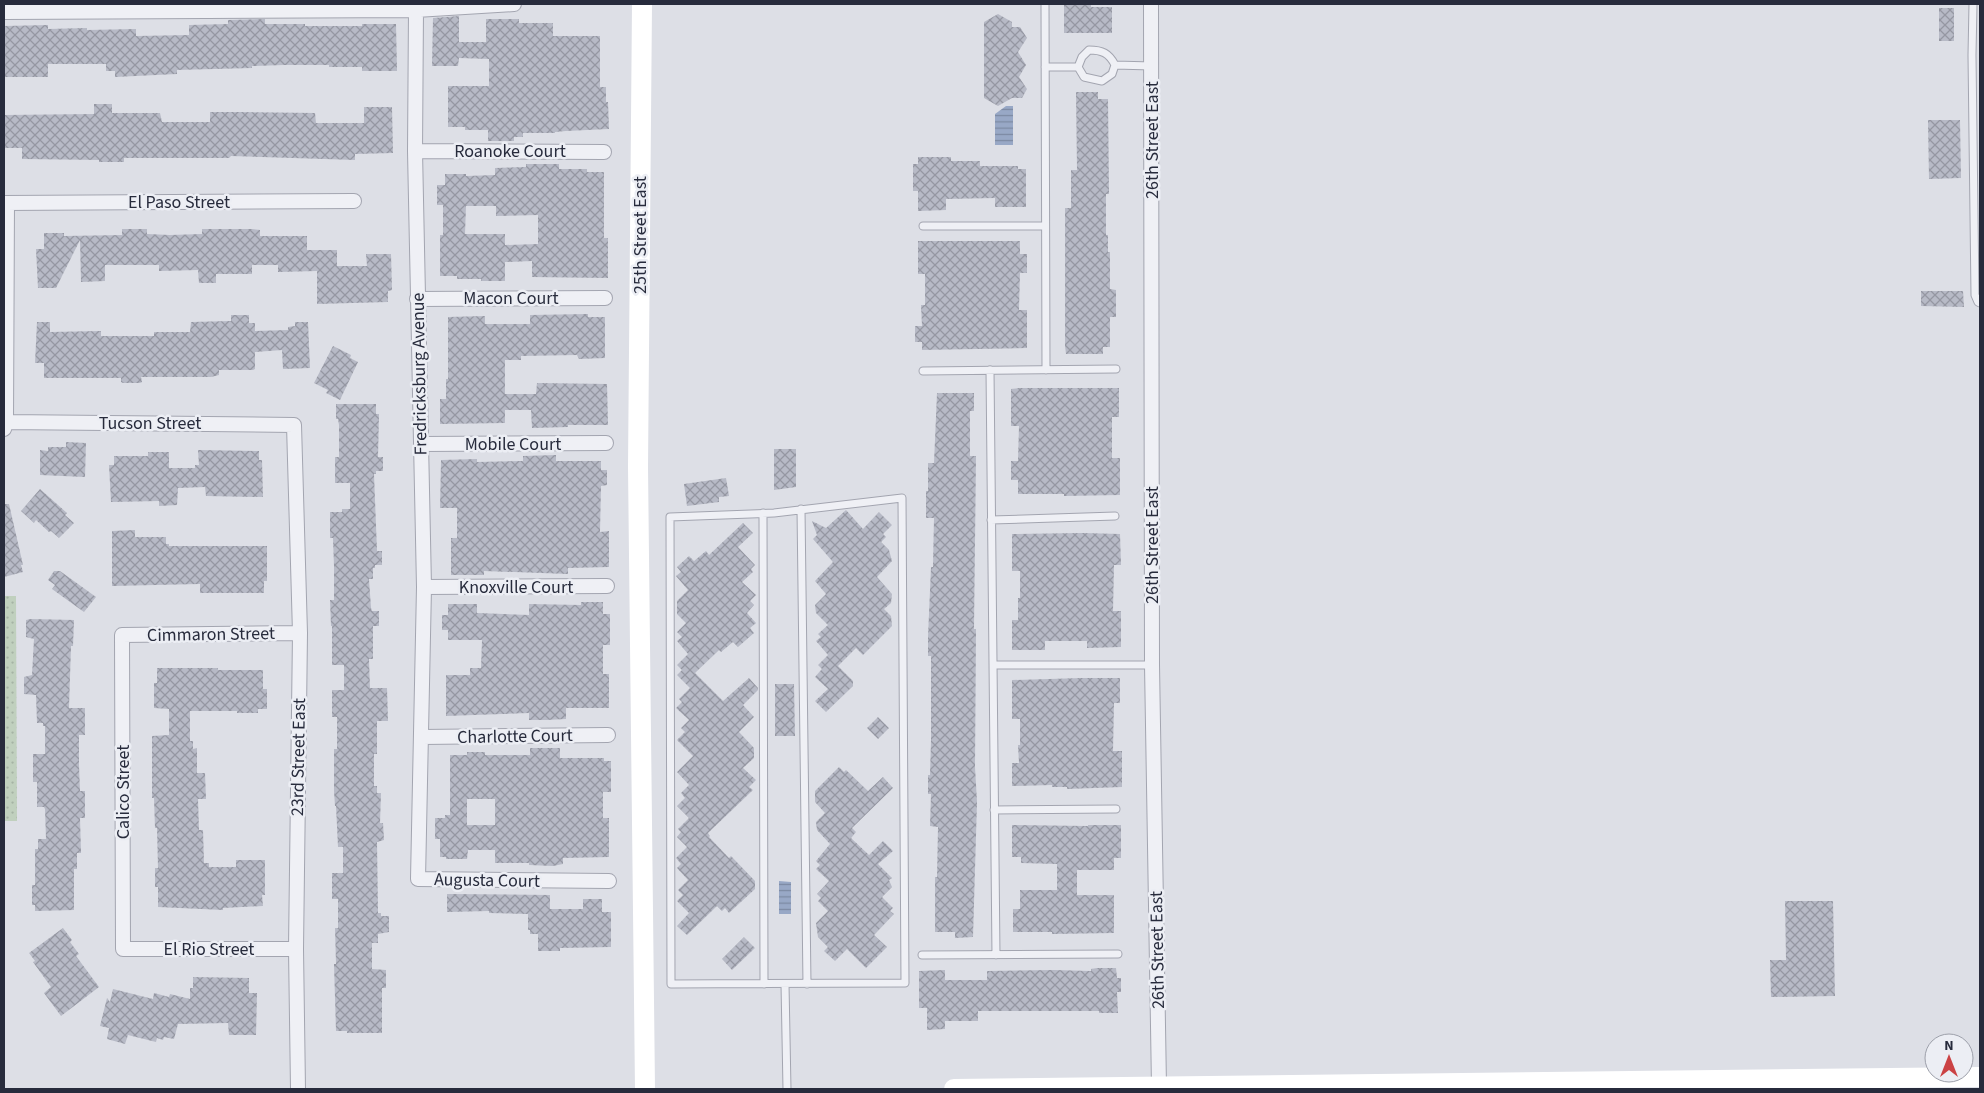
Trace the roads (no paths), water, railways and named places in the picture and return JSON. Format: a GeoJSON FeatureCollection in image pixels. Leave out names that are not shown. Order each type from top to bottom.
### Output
{"type":"FeatureCollection","features":[{"type":"Feature","properties":{"kind":"street"},"geometry":{"type":"LineString","coordinates":[[4,12],[23,8],[383,7],[416,10],[514,4]]}},
{"type":"Feature","properties":{"kind":"street","name":"25th Street East"},"geometry":{"type":"LineString","coordinates":[[642,4],[638,467],[646,1007],[645,1089]]}},
{"type":"Feature","properties":{"kind":"street","name":"26th Street East"},"geometry":{"type":"LineString","coordinates":[[1152,4],[1152,665],[1159,1086]]}},
{"type":"Feature","properties":{"kind":"street","name":"Fredricksburg Avenue"},"geometry":{"type":"LineString","coordinates":[[416,10],[417,299],[424,587],[422,737]]}},
{"type":"Feature","properties":{"kind":"street","name":"Roanoke Court"},"geometry":{"type":"LineString","coordinates":[[415,151],[604,152]]}},
{"type":"Feature","properties":{"kind":"street","name":"El Paso Street"},"geometry":{"type":"LineString","coordinates":[[5,203],[354,201]]}},
{"type":"Feature","properties":{"kind":"street"},"geometry":{"type":"LineString","coordinates":[[5,203],[5,426]]}},
{"type":"Feature","properties":{"kind":"street","name":"Macon Court"},"geometry":{"type":"LineString","coordinates":[[417,299],[605,298]]}},
{"type":"Feature","properties":{"kind":"street","name":"Tucson Street"},"geometry":{"type":"LineString","coordinates":[[5,426],[294,425]]}},
{"type":"Feature","properties":{"kind":"street","name":"23rd Street East"},"geometry":{"type":"LineString","coordinates":[[294,425],[300,633],[296,948],[298,1089]]}},
{"type":"Feature","properties":{"kind":"street","name":"Mobile Court"},"geometry":{"type":"LineString","coordinates":[[421,444],[606,443]]}},
{"type":"Feature","properties":{"kind":"street","name":"Knoxville Court"},"geometry":{"type":"LineString","coordinates":[[424,587],[607,586]]}},
{"type":"Feature","properties":{"kind":"street","name":"Cimmaron Street"},"geometry":{"type":"LineString","coordinates":[[122,635],[300,633]]}},
{"type":"Feature","properties":{"kind":"street","name":"Calico Street"},"geometry":{"type":"LineString","coordinates":[[122,635],[123,949]]}},
{"type":"Feature","properties":{"kind":"street","name":"Charlotte Court"},"geometry":{"type":"LineString","coordinates":[[422,737],[608,736]]}},
{"type":"Feature","properties":{"kind":"street","name":"Augusta Court"},"geometry":{"type":"LineString","coordinates":[[422,737],[418,879],[609,881]]}},
{"type":"Feature","properties":{"kind":"street","name":"El Rio Street"},"geometry":{"type":"LineString","coordinates":[[123,949],[296,948]]}},
{"type":"Feature","properties":{"kind":"street"},"geometry":{"type":"LineString","coordinates":[[954,1089],[1159,1086],[1678,1084],[1980,1077]]}},
{"type":"Feature","properties":{"kind":"lane"},"geometry":{"type":"LineString","coordinates":[[1045,4],[1046,370]]}},
{"type":"Feature","properties":{"kind":"lane"},"geometry":{"type":"LineString","coordinates":[[1973,4],[1975,295],[1980,303]]}},
{"type":"Feature","properties":{"kind":"lane"},"geometry":{"type":"LineString","coordinates":[[1089,50],[1101,50],[1111,57],[1115,65],[1112,74],[1102,81],[1084,77],[1078,67],[1082,57],[1089,50]]}},
{"type":"Feature","properties":{"kind":"lane"},"geometry":{"type":"LineString","coordinates":[[1972,55],[1980,55]]}},
{"type":"Feature","properties":{"kind":"lane"},"geometry":{"type":"LineString","coordinates":[[1115,65],[1152,66]]}},
{"type":"Feature","properties":{"kind":"lane"},"geometry":{"type":"LineString","coordinates":[[1045,67],[1078,67]]}},
{"type":"Feature","properties":{"kind":"lane"},"geometry":{"type":"LineString","coordinates":[[923,226],[1046,226]]}},
{"type":"Feature","properties":{"kind":"lane"},"geometry":{"type":"LineString","coordinates":[[922,371],[1116,369]]}},
{"type":"Feature","properties":{"kind":"lane"},"geometry":{"type":"LineString","coordinates":[[990,370],[996,955]]}},
{"type":"Feature","properties":{"kind":"lane"},"geometry":{"type":"LineString","coordinates":[[902,498],[905,984],[671,984],[670,517],[763,513],[902,498]]}},
{"type":"Feature","properties":{"kind":"lane"},"geometry":{"type":"LineString","coordinates":[[801,509],[807,984]]}},
{"type":"Feature","properties":{"kind":"lane"},"geometry":{"type":"LineString","coordinates":[[763,513],[764,984]]}},
{"type":"Feature","properties":{"kind":"lane"},"geometry":{"type":"LineString","coordinates":[[991,520],[1115,516]]}},
{"type":"Feature","properties":{"kind":"lane"},"geometry":{"type":"LineString","coordinates":[[993,664],[1152,665]]}},
{"type":"Feature","properties":{"kind":"lane"},"geometry":{"type":"LineString","coordinates":[[994,810],[1116,809]]}},
{"type":"Feature","properties":{"kind":"lane"},"geometry":{"type":"LineString","coordinates":[[922,955],[1118,954]]}},
{"type":"Feature","properties":{"kind":"lane"},"geometry":{"type":"LineString","coordinates":[[785,984],[787,1089]]}},
{"type":"Feature","properties":{"kind":"water"},"geometry":{"type":"Polygon","coordinates":[[[1006,106],[1013,106],[1013,145],[995,145],[995,114],[1006,106]]]}},
{"type":"Feature","properties":{"kind":"water"},"geometry":{"type":"Polygon","coordinates":[[[779,881],[791,882],[791,914],[779,914],[779,881]]]}}]}
